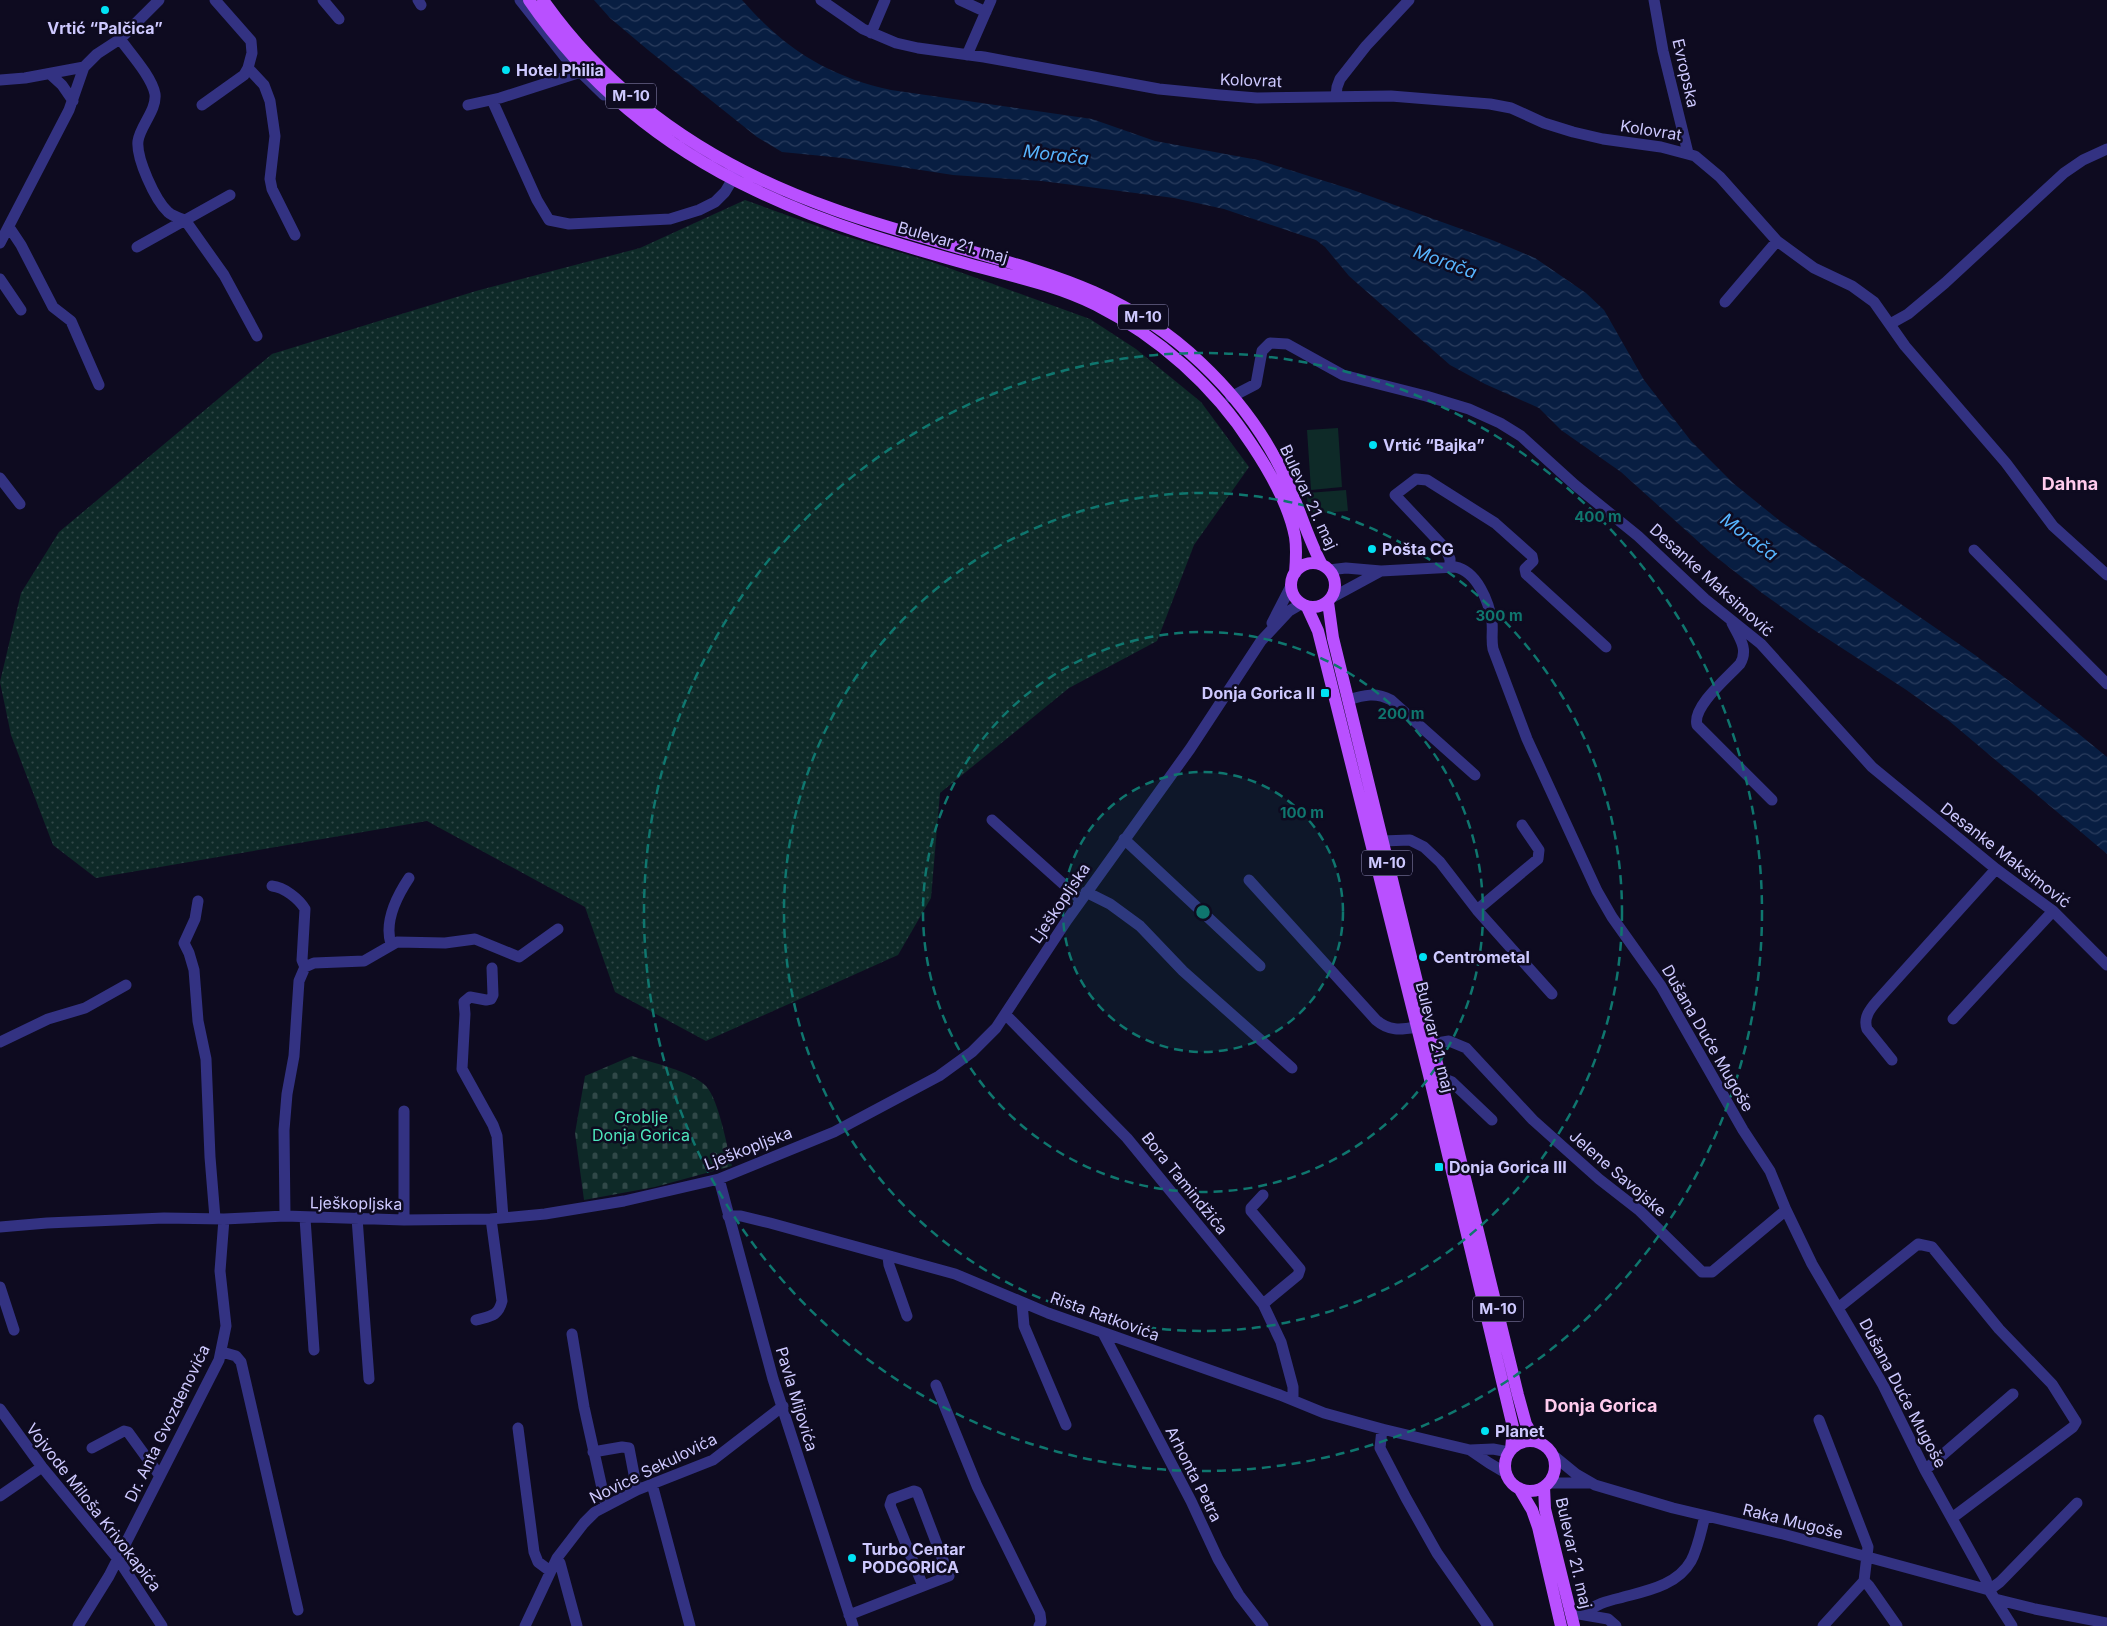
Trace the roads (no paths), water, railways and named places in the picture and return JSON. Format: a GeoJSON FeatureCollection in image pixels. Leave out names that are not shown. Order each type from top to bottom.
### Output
{"type":"FeatureCollection","features":[{"type":"Feature","properties":{"kind":"main road","name":"Bulevar 21. maj"},"geometry":{"type":"LineString","coordinates":[[529,0],[583,72],[632,113],[680,149],[736,174],[834,210],[1061,278],[1100,294],[1135,312],[1173,338],[1202,364],[1248,416],[1274,455],[1293,496],[1309,540],[1336,583],[1330,600],[1333,638],[1518,1395],[1526,1424],[1536,1441],[1547,1446],[1554,1456],[1554,1473],[1546,1485],[1544,1505],[1572,1620]]}},
{"type":"Feature","properties":{"kind":"main road","name":"Bulevar 21. maj"},"geometry":{"type":"LineString","coordinates":[[543,0],[592,60],[634,99],[736,174],[782,203],[845,227],[1063,291],[1097,305],[1141,331],[1180,362],[1209,389],[1237,422],[1256,450],[1292,526],[1296,546],[1296,572],[1291,586],[1296,599],[1304,605],[1318,630],[1427,1067],[1513,1427],[1510,1451],[1505,1465],[1506,1473],[1513,1484],[1519,1488],[1531,1491],[1546,1485]]}},
{"type":"Feature","properties":{"kind":"main road","name":"Bulevar 21. maj"},"geometry":{"type":"LineString","coordinates":[[1296,572],[1308,564],[1326,567]]}},
{"type":"Feature","properties":{"kind":"main road"},"geometry":{"type":"LineString","coordinates":[[1304,605],[1322,606],[1330,600]]}},
{"type":"Feature","properties":{"kind":"main road"},"geometry":{"type":"LineString","coordinates":[[1510,1451],[1522,1442],[1536,1441]]}},
{"type":"Feature","properties":{"kind":"main road","name":"Bulevar 21. maj"},"geometry":{"type":"LineString","coordinates":[[1519,1488],[1532,1510],[1538,1527],[1561,1626]]}},
{"type":"Feature","properties":{"kind":"street"},"geometry":{"type":"LineString","coordinates":[[0,244],[73,101],[84,67],[90,60],[120,39],[159,0]]}},
{"type":"Feature","properties":{"kind":"street"},"geometry":{"type":"LineString","coordinates":[[202,106],[244,75],[252,54],[251,41],[216,0]]}},
{"type":"Feature","properties":{"kind":"street"},"geometry":{"type":"LineString","coordinates":[[323,0],[339,18]]}},
{"type":"Feature","properties":{"kind":"street"},"geometry":{"type":"LineString","coordinates":[[468,105],[492,100],[583,72],[538,25],[520,0]]}},
{"type":"Feature","properties":{"kind":"street","name":"Kolovrat"},"geometry":{"type":"LineString","coordinates":[[821,0],[848,20],[871,33],[911,47],[1159,89],[1257,98],[1391,96],[1495,104],[1511,108],[1549,125],[1573,132],[1688,153]]}},
{"type":"Feature","properties":{"kind":"street"},"geometry":{"type":"LineString","coordinates":[[871,33],[885,0]]}},
{"type":"Feature","properties":{"kind":"street"},"geometry":{"type":"LineString","coordinates":[[960,0],[986,12]]}},
{"type":"Feature","properties":{"kind":"street"},"geometry":{"type":"LineString","coordinates":[[967,55],[991,0]]}},
{"type":"Feature","properties":{"kind":"street"},"geometry":{"type":"LineString","coordinates":[[1336,96],[1340,80],[1366,46],[1409,0]]}},
{"type":"Feature","properties":{"kind":"street","name":"Evropska"},"geometry":{"type":"LineString","coordinates":[[1654,0],[1663,51],[1688,153]]}},
{"type":"Feature","properties":{"kind":"street"},"geometry":{"type":"LineString","coordinates":[[120,39],[154,92],[153,105],[138,142],[141,164],[162,206],[168,212],[185,220],[224,275],[257,336]]}},
{"type":"Feature","properties":{"kind":"street"},"geometry":{"type":"LineString","coordinates":[[0,80],[50,74],[84,67]]}},
{"type":"Feature","properties":{"kind":"street"},"geometry":{"type":"LineString","coordinates":[[248,68],[264,85],[270,101],[275,136],[270,179],[272,189],[295,235]]}},
{"type":"Feature","properties":{"kind":"street"},"geometry":{"type":"LineString","coordinates":[[50,74],[62,85],[73,101]]}},
{"type":"Feature","properties":{"kind":"street"},"geometry":{"type":"LineString","coordinates":[[492,100],[537,200],[549,220],[569,224],[670,219],[699,210],[714,202],[725,192],[736,174]]}},
{"type":"Feature","properties":{"kind":"street"},"geometry":{"type":"LineString","coordinates":[[1890,324],[1908,314],[1939,288],[2064,173],[2083,160],[2107,149]]}},
{"type":"Feature","properties":{"kind":"street"},"geometry":{"type":"LineString","coordinates":[[1688,153],[1695,156],[1716,174],[1777,241],[1814,268],[1858,289],[1874,302],[1905,346],[2006,463],[2054,526],[2107,575]]}},
{"type":"Feature","properties":{"kind":"street"},"geometry":{"type":"LineString","coordinates":[[137,247],[230,195]]}},
{"type":"Feature","properties":{"kind":"street"},"geometry":{"type":"LineString","coordinates":[[9,227],[21,245],[53,307],[71,321],[99,385]]}},
{"type":"Feature","properties":{"kind":"street"},"geometry":{"type":"LineString","coordinates":[[1725,302],[1777,241]]}},
{"type":"Feature","properties":{"kind":"street"},"geometry":{"type":"LineString","coordinates":[[0,279],[21,310]]}},
{"type":"Feature","properties":{"kind":"street","name":"Desanke Maksimović"},"geometry":{"type":"LineString","coordinates":[[1231,397],[1256,384],[1262,351],[1270,343],[1279,342],[1299,350],[1343,375],[1426,396],[1488,417],[1511,428],[1575,485],[1638,536],[1705,599],[1761,644],[1872,767],[1996,869],[2054,911],[2107,965]]}},
{"type":"Feature","properties":{"kind":"street"},"geometry":{"type":"LineString","coordinates":[[0,478],[20,504]]}},
{"type":"Feature","properties":{"kind":"street"},"geometry":{"type":"LineString","coordinates":[[1450,567],[1450,558],[1444,548],[1396,495],[1416,479],[1427,480],[1495,523],[1534,558],[1534,562],[1525,569],[1526,574],[1606,647]]}},
{"type":"Feature","properties":{"kind":"street"},"geometry":{"type":"LineString","coordinates":[[1974,550],[2107,684]]}},
{"type":"Feature","properties":{"kind":"street","name":"Dušana Duće Mugoše"},"geometry":{"type":"LineString","coordinates":[[1326,567],[1381,571],[1450,567],[1465,569],[1475,577],[1491,617],[1493,649],[1527,739],[1597,891],[1612,917],[1661,986],[1743,1130],[1770,1171],[1812,1264],[1883,1385],[1925,1470],[1992,1594],[2012,1626]]}},
{"type":"Feature","properties":{"kind":"street","name":"Dušana Duće Mugoše"},"geometry":{"type":"LineString","coordinates":[[1330,600],[1381,571]]}},
{"type":"Feature","properties":{"kind":"street","name":"Lješkopljska"},"geometry":{"type":"LineString","coordinates":[[0,1227],[164,1218],[220,1219],[285,1216],[404,1220],[497,1219],[624,1201],[719,1179],[834,1132],[916,1090],[939,1076],[972,1052],[991,1034],[1006,1015],[1083,896],[1190,749],[1268,632],[1291,586]]}},
{"type":"Feature","properties":{"kind":"street","name":"Lješkopljska"},"geometry":{"type":"LineString","coordinates":[[1268,632],[1289,611],[1304,605]]}},
{"type":"Feature","properties":{"kind":"street"},"geometry":{"type":"LineString","coordinates":[[1730,619],[1742,643],[1744,658],[1700,707],[1696,720],[1698,725],[1772,800]]}},
{"type":"Feature","properties":{"kind":"street"},"geometry":{"type":"LineString","coordinates":[[1348,700],[1368,694],[1382,696],[1391,700],[1475,775]]}},
{"type":"Feature","properties":{"kind":"street"},"geometry":{"type":"LineString","coordinates":[[992,820],[1083,896],[1110,904],[1140,926],[1183,971],[1292,1068]]}},
{"type":"Feature","properties":{"kind":"street"},"geometry":{"type":"LineString","coordinates":[[1477,910],[1538,859],[1539,850],[1522,825]]}},
{"type":"Feature","properties":{"kind":"street"},"geometry":{"type":"LineString","coordinates":[[1124,839],[1260,966]]}},
{"type":"Feature","properties":{"kind":"street"},"geometry":{"type":"LineString","coordinates":[[1382,841],[1410,840],[1424,847],[1440,862],[1477,910],[1552,994]]}},
{"type":"Feature","properties":{"kind":"street"},"geometry":{"type":"LineString","coordinates":[[1892,1060],[1866,1029],[1865,1025],[1868,1014],[1877,1001],[1996,869]]}},
{"type":"Feature","properties":{"kind":"street"},"geometry":{"type":"LineString","coordinates":[[391,944],[390,926],[392,912],[396,900],[409,878]]}},
{"type":"Feature","properties":{"kind":"street"},"geometry":{"type":"LineString","coordinates":[[1249,880],[1376,1020],[1395,1030],[1416,1028]]}},
{"type":"Feature","properties":{"kind":"street"},"geometry":{"type":"LineString","coordinates":[[272,886],[285,890],[305,909],[302,960],[305,967]]}},
{"type":"Feature","properties":{"kind":"street","name":"Dr. Anta Gvozdenovića"},"geometry":{"type":"LineString","coordinates":[[78,1626],[118,1559],[212,1376],[222,1352],[226,1326],[220,1271],[220,1219],[210,1157],[206,1059],[198,1021],[194,970],[184,943],[198,912],[198,901]]}},
{"type":"Feature","properties":{"kind":"street"},"geometry":{"type":"LineString","coordinates":[[1953,1019],[2054,911]]}},
{"type":"Feature","properties":{"kind":"street"},"geometry":{"type":"LineString","coordinates":[[285,1216],[284,1130],[287,1094],[294,1056],[299,981],[305,967],[314,963],[364,961],[372,958],[391,944],[404,941],[445,943],[475,939],[482,940],[512,956],[519,957],[558,929]]}},
{"type":"Feature","properties":{"kind":"street"},"geometry":{"type":"LineString","coordinates":[[476,1320],[495,1314],[500,1310],[502,1301],[497,1219],[497,1136],[493,1125],[466,1078],[462,1069],[461,1059],[465,1014],[464,1002],[470,997],[491,999],[493,995],[492,968]]}},
{"type":"Feature","properties":{"kind":"street"},"geometry":{"type":"LineString","coordinates":[[0,1042],[48,1020],[85,1008],[126,985]]}},
{"type":"Feature","properties":{"kind":"street","name":"Bora Tamindžića"},"geometry":{"type":"LineString","coordinates":[[1006,1015],[1127,1138],[1263,1304],[1281,1342],[1293,1387],[1293,1400]]}},
{"type":"Feature","properties":{"kind":"street","name":"Jelene Savojske"},"geometry":{"type":"LineString","coordinates":[[1431,1044],[1449,1041],[1466,1048],[1533,1120],[1599,1179],[1640,1211],[1702,1272],[1712,1272],[1786,1210]]}},
{"type":"Feature","properties":{"kind":"street"},"geometry":{"type":"LineString","coordinates":[[1439,1077],[1452,1082],[1492,1120]]}},
{"type":"Feature","properties":{"kind":"street"},"geometry":{"type":"LineString","coordinates":[[404,1111],[404,1220]]}},
{"type":"Feature","properties":{"kind":"street","name":"Pavla Mijovića"},"geometry":{"type":"LineString","coordinates":[[719,1179],[772,1374],[851,1620]]}},
{"type":"Feature","properties":{"kind":"street"},"geometry":{"type":"LineString","coordinates":[[1263,1195],[1250,1211],[1300,1269],[1298,1275],[1263,1304]]}},
{"type":"Feature","properties":{"kind":"street","name":"Rista Ratkovića"},"geometry":{"type":"LineString","coordinates":[[728,1216],[741,1216],[770,1223],[955,1274],[1022,1303],[1293,1400],[1324,1413],[1470,1450],[1493,1449],[1510,1451]]}},
{"type":"Feature","properties":{"kind":"street"},"geometry":{"type":"LineString","coordinates":[[305,1218],[314,1350]]}},
{"type":"Feature","properties":{"kind":"street"},"geometry":{"type":"LineString","coordinates":[[358,1218],[369,1379]]}},
{"type":"Feature","properties":{"kind":"street"},"geometry":{"type":"LineString","coordinates":[[1838,1308],[1918,1244],[1928,1245],[1932,1247],[1999,1329],[2052,1384],[2076,1422],[2074,1427],[1952,1518]]}},
{"type":"Feature","properties":{"kind":"street"},"geometry":{"type":"LineString","coordinates":[[888,1257],[888,1266],[907,1316]]}},
{"type":"Feature","properties":{"kind":"street"},"geometry":{"type":"LineString","coordinates":[[0,1286],[14,1330]]}},
{"type":"Feature","properties":{"kind":"street"},"geometry":{"type":"LineString","coordinates":[[1022,1303],[1024,1326],[1066,1425]]}},
{"type":"Feature","properties":{"kind":"street","name":"Arhonta Petra"},"geometry":{"type":"LineString","coordinates":[[1103,1333],[1218,1559],[1239,1595],[1263,1626]]}},
{"type":"Feature","properties":{"kind":"street"},"geometry":{"type":"LineString","coordinates":[[572,1334],[593,1452],[606,1506]]}},
{"type":"Feature","properties":{"kind":"street"},"geometry":{"type":"LineString","coordinates":[[222,1352],[236,1356],[242,1362],[298,1610]]}},
{"type":"Feature","properties":{"kind":"street"},"geometry":{"type":"LineString","coordinates":[[936,1385],[977,1486],[1040,1614],[1041,1622],[1038,1626]]}},
{"type":"Feature","properties":{"kind":"street"},"geometry":{"type":"LineString","coordinates":[[1925,1470],[2013,1394]]}},
{"type":"Feature","properties":{"kind":"street","name":"Novice Sekulovića"},"geometry":{"type":"LineString","coordinates":[[525,1626],[557,1558],[584,1523],[596,1512],[637,1490],[714,1460],[782,1406]]}},
{"type":"Feature","properties":{"kind":"street","name":"Vojvode Miloša Krivokapića"},"geometry":{"type":"LineString","coordinates":[[0,1409],[42,1467],[118,1559],[162,1626]]}},
{"type":"Feature","properties":{"kind":"street"},"geometry":{"type":"LineString","coordinates":[[1818,1420],[1867,1543],[1868,1556],[1864,1581],[1822,1626]]}},
{"type":"Feature","properties":{"kind":"street"},"geometry":{"type":"LineString","coordinates":[[518,1428],[534,1552],[538,1562],[550,1572]]}},
{"type":"Feature","properties":{"kind":"street"},"geometry":{"type":"LineString","coordinates":[[1382,1429],[1380,1448],[1406,1498],[1437,1553],[1488,1626]]}},
{"type":"Feature","properties":{"kind":"street"},"geometry":{"type":"LineString","coordinates":[[92,1448],[124,1431],[128,1432],[160,1476]]}},
{"type":"Feature","properties":{"kind":"street"},"geometry":{"type":"LineString","coordinates":[[593,1452],[622,1447],[629,1448],[637,1490]]}},
{"type":"Feature","properties":{"kind":"street","name":"Rista Ratkovića"},"geometry":{"type":"LineString","coordinates":[[1470,1450],[1506,1473]]}},
{"type":"Feature","properties":{"kind":"street","name":"Raka Mugoše"},"geometry":{"type":"LineString","coordinates":[[1554,1456],[1589,1483]]}},
{"type":"Feature","properties":{"kind":"street"},"geometry":{"type":"LineString","coordinates":[[0,1496],[42,1467]]}},
{"type":"Feature","properties":{"kind":"street","name":"Raka Mugoše"},"geometry":{"type":"LineString","coordinates":[[1546,1485],[1589,1483],[1705,1516],[1868,1556],[1992,1594],[2027,1608],[2107,1623]]}},
{"type":"Feature","properties":{"kind":"street"},"geometry":{"type":"LineString","coordinates":[[652,1484],[690,1626]]}},
{"type":"Feature","properties":{"kind":"street"},"geometry":{"type":"LineString","coordinates":[[851,1620],[923,1586],[949,1576],[917,1492],[914,1491],[892,1499],[890,1505],[923,1586]]}},
{"type":"Feature","properties":{"kind":"street"},"geometry":{"type":"LineString","coordinates":[[1992,1594],[2000,1582],[2077,1503]]}},
{"type":"Feature","properties":{"kind":"street"},"geometry":{"type":"LineString","coordinates":[[1572,1620],[1603,1602],[1647,1591],[1666,1584],[1678,1576],[1690,1562],[1705,1516]]}},
{"type":"Feature","properties":{"kind":"street"},"geometry":{"type":"LineString","coordinates":[[557,1558],[561,1565],[577,1626]]}},
{"type":"Feature","properties":{"kind":"street"},"geometry":{"type":"LineString","coordinates":[[1864,1581],[1897,1626]]}},
{"type":"Feature","properties":{"kind":"street"},"geometry":{"type":"LineString","coordinates":[[1585,1614],[1593,1618],[1610,1620],[1616,1626]]}},
{"type":"Feature","properties":{"kind":"water","name":"Morača"},"geometry":{"type":"Polygon","coordinates":[[[594,0],[742,0],[775,33],[809,58],[847,77],[868,84],[891,90],[1092,119],[1155,141],[1258,160],[1350,189],[1492,240],[1535,258],[1586,293],[1604,310],[1644,380],[1691,441],[1733,483],[1780,521],[1975,655],[2107,757],[2107,854],[1948,720],[1908,691],[1811,628],[1711,553],[1621,472],[1561,430],[1539,408],[1485,384],[1450,365],[1349,276],[1325,247],[1316,240],[1224,209],[1174,198],[1042,181],[953,175],[843,158],[782,152],[757,137],[648,50],[610,18],[594,0]]]}},
{"type":"Feature","properties":{"kind":"place","name":"Vrtić “Palčica”"},"geometry":{"type":"Point","coordinates":[105,10]}},
{"type":"Feature","properties":{"kind":"place","name":"Hotel Philia"},"geometry":{"type":"Point","coordinates":[506,70]}},
{"type":"Feature","properties":{"kind":"place","name":"Vrtić “Bajka”"},"geometry":{"type":"Point","coordinates":[1373,445]}},
{"type":"Feature","properties":{"kind":"place","name":"Pošta CG"},"geometry":{"type":"Point","coordinates":[1372,549]}},
{"type":"Feature","properties":{"kind":"place","name":"Donja Gorica II"},"geometry":{"type":"Point","coordinates":[1325,693]}},
{"type":"Feature","properties":{"kind":"place","name":"Centrometal"},"geometry":{"type":"Point","coordinates":[1423,957]}},
{"type":"Feature","properties":{"kind":"place","name":"Donja Gorica III"},"geometry":{"type":"Point","coordinates":[1439,1167]}},
{"type":"Feature","properties":{"kind":"place","name":"Planet"},"geometry":{"type":"Point","coordinates":[1485,1431]}},
{"type":"Feature","properties":{"kind":"place","name":"Turbo Centar PODGORICA"},"geometry":{"type":"Point","coordinates":[852,1558]}},
{"type":"Feature","properties":{"kind":"district","name":"Dahna"},"geometry":{"type":"Point","coordinates":[2070,484]}},
{"type":"Feature","properties":{"kind":"district","name":"Donja Gorica"},"geometry":{"type":"Point","coordinates":[1601,1406]}},
{"type":"Feature","properties":{"kind":"park label","name":"Groblje Donja Gorica"},"geometry":{"type":"Point","coordinates":[641,1126]}}]}
